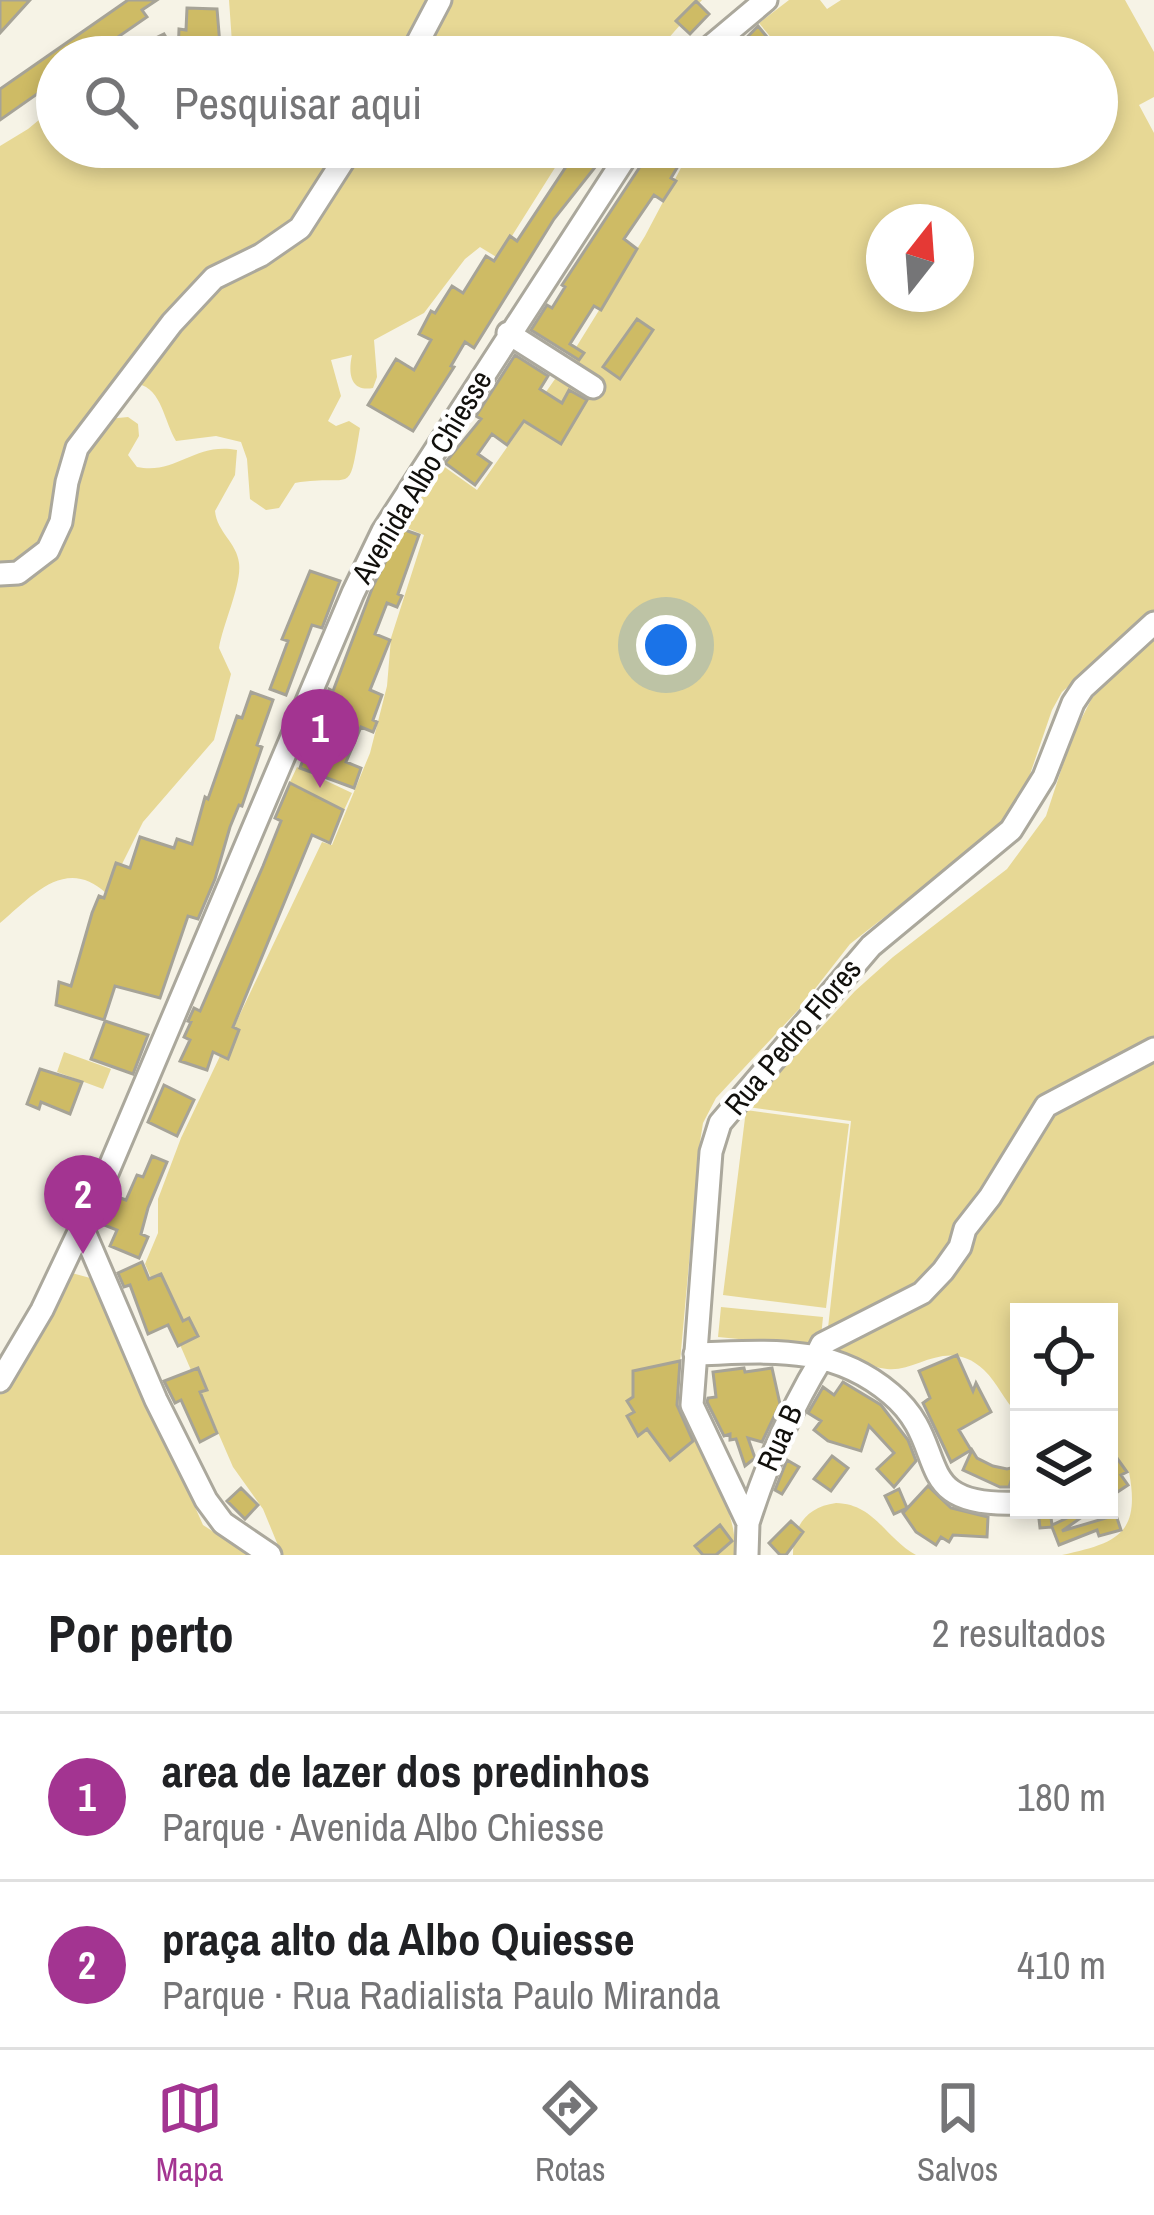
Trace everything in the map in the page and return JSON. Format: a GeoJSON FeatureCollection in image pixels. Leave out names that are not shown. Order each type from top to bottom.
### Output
{"type":"FeatureCollection","features":[{"type":"Feature","properties":{"kind":"street"},"geometry":{"type":"LineString","coordinates":[[421,36],[440,0]]}},
{"type":"Feature","properties":{"kind":"street"},"geometry":{"type":"LineString","coordinates":[[723,36],[766,0]]}},
{"type":"Feature","properties":{"kind":"street"},"geometry":{"type":"LineString","coordinates":[[0,574],[18,573],[48,550],[62,522],[77,448],[172,323],[214,278],[276,246],[300,227],[338,168]]}},
{"type":"Feature","properties":{"kind":"street","name":"Avenida Albo Chiesse"},"geometry":{"type":"LineString","coordinates":[[0,1381],[42,1310],[82,1226],[353,593],[392,515],[618,168]]}},
{"type":"Feature","properties":{"kind":"street"},"geometry":{"type":"LineString","coordinates":[[508,333],[593,387]]}},
{"type":"Feature","properties":{"kind":"street","name":"Rua Pedro Flores"},"geometry":{"type":"LineString","coordinates":[[747,1555],[748,1523],[692,1405],[711,1152],[725,1114],[871,946],[1011,830],[1044,777],[1072,703],[1154,622]]}},
{"type":"Feature","properties":{"kind":"street"},"geometry":{"type":"LineString","coordinates":[[819,1357],[822,1344],[922,1293],[943,1271],[960,1247],[965,1228],[990,1197],[1046,1106],[1154,1049]]}},
{"type":"Feature","properties":{"kind":"street"},"geometry":{"type":"LineString","coordinates":[[82,1226],[156,1400],[206,1500],[224,1522],[270,1555]]}},
{"type":"Feature","properties":{"kind":"street"},"geometry":{"type":"LineString","coordinates":[[694,1354],[788,1351],[819,1357],[873,1381],[903,1406],[920,1431],[940,1483],[976,1503],[1010,1504]]}},
{"type":"Feature","properties":{"kind":"street","name":"Rua B"},"geometry":{"type":"LineString","coordinates":[[748,1523],[767,1461],[819,1357]]}},
{"type":"Feature","properties":{"kind":"shaded area"},"geometry":{"type":"Polygon","coordinates":[[[229,0],[702,0],[670,36],[232,36],[229,0]]]}},
{"type":"Feature","properties":{"kind":"shaded area"},"geometry":{"type":"Polygon","coordinates":[[[789,0],[820,0],[827,9],[841,0],[1125,0],[1154,52],[1154,97],[1139,105],[1154,133],[1154,611],[1062,692],[1026,786],[1007,815],[986,838],[850,944],[800,1008],[716,1098],[703,1123],[678,1384],[690,1428],[728,1511],[735,1555],[282,1555],[263,1509],[233,1467],[145,1264],[158,1233],[158,1199],[181,1138],[322,842],[332,845],[370,753],[387,686],[391,638],[424,535],[397,524],[439,463],[477,490],[567,362],[681,168],[1118,168],[1118,36],[770,36],[759,23],[789,0]]]}},
{"type":"Feature","properties":{"kind":"shaded area"},"geometry":{"type":"Polygon","coordinates":[[[36,122],[36,168],[555,168],[498,258],[480,247],[465,259],[424,313],[374,340],[377,377],[373,388],[359,387],[352,380],[352,355],[331,360],[341,396],[328,421],[336,426],[349,421],[360,428],[346,479],[295,483],[279,508],[266,510],[250,499],[241,442],[216,436],[176,441],[157,399],[146,387],[138,384],[108,419],[128,417],[138,424],[139,436],[128,455],[137,467],[163,467],[209,450],[237,450],[235,475],[215,511],[239,563],[219,648],[231,674],[214,740],[143,822],[107,894],[92,883],[64,879],[37,892],[0,923],[0,146],[36,122]]]}},
{"type":"Feature","properties":{"kind":"shaded area"},"geometry":{"type":"Polygon","coordinates":[[[1154,636],[1154,1555],[1062,1555],[1110,1540],[1127,1523],[1131,1510],[1129,1472],[1118,1463],[1118,1303],[1010,1303],[1010,1405],[989,1375],[971,1360],[945,1356],[887,1369],[826,1346],[851,1121],[748,1107],[855,991],[1007,869],[1046,816],[1072,737],[1092,698],[1154,636]]]}},
{"type":"Feature","properties":{"kind":"shaded area"},"geometry":{"type":"Polygon","coordinates":[[[297,767],[352,793],[344,810],[290,782],[297,767]]]}},
{"type":"Feature","properties":{"kind":"shaded area"},"geometry":{"type":"Polygon","coordinates":[[[64,1052],[111,1069],[103,1089],[57,1072],[64,1052]]]}},
{"type":"Feature","properties":{"kind":"shaded area"},"geometry":{"type":"Polygon","coordinates":[[[746,1110],[849,1124],[826,1308],[723,1295],[746,1110]]]}},
{"type":"Feature","properties":{"kind":"shaded area"},"geometry":{"type":"Polygon","coordinates":[[[68,1272],[94,1279],[203,1525],[249,1555],[0,1555],[0,1395],[68,1272]]]}},
{"type":"Feature","properties":{"kind":"shaded area"},"geometry":{"type":"Polygon","coordinates":[[[721,1307],[823,1317],[820,1347],[718,1337],[721,1307]]]}},
{"type":"Feature","properties":{"kind":"shaded area"},"geometry":{"type":"Polygon","coordinates":[[[836,1503],[861,1509],[916,1555],[793,1555],[804,1519],[836,1503]]]}},
{"type":"Feature","properties":{"kind":"building"},"geometry":{"type":"Polygon","coordinates":[[[0,0],[30,0],[0,33],[0,0]]]}},
{"type":"Feature","properties":{"kind":"building"},"geometry":{"type":"Polygon","coordinates":[[[128,0],[157,0],[142,10],[147,17],[119,36],[76,36],[128,0]]]}},
{"type":"Feature","properties":{"kind":"building"},"geometry":{"type":"Polygon","coordinates":[[[696,1],[709,14],[690,34],[676,21],[696,1]]]}},
{"type":"Feature","properties":{"kind":"building"},"geometry":{"type":"Polygon","coordinates":[[[187,8],[217,9],[219,36],[179,36],[179,29],[186,30],[187,8]]]}},
{"type":"Feature","properties":{"kind":"building"},"geometry":{"type":"Polygon","coordinates":[[[36,64],[36,95],[0,120],[0,89],[36,64]]]}},
{"type":"Feature","properties":{"kind":"building"},"geometry":{"type":"Polygon","coordinates":[[[565,168],[594,168],[554,219],[474,348],[465,342],[413,431],[368,405],[396,359],[414,370],[431,340],[419,334],[452,286],[463,293],[486,256],[494,261],[510,236],[517,241],[565,168]]]}},
{"type":"Feature","properties":{"kind":"building"},"geometry":{"type":"Polygon","coordinates":[[[639,168],[677,168],[671,178],[676,181],[663,201],[654,195],[624,239],[637,249],[601,310],[594,306],[570,344],[584,353],[579,360],[531,330],[547,305],[552,308],[562,285],[639,168]]]}},
{"type":"Feature","properties":{"kind":"building"},"geometry":{"type":"Polygon","coordinates":[[[637,319],[653,330],[620,379],[603,367],[637,319]]]}},
{"type":"Feature","properties":{"kind":"building"},"geometry":{"type":"Polygon","coordinates":[[[515,355],[548,376],[540,389],[562,403],[569,390],[587,400],[561,444],[524,421],[507,445],[492,434],[478,454],[491,463],[475,485],[445,463],[481,419],[476,416],[515,355]]]}},
{"type":"Feature","properties":{"kind":"building"},"geometry":{"type":"Polygon","coordinates":[[[402,529],[419,535],[398,594],[402,596],[397,607],[387,603],[375,634],[390,640],[370,690],[382,695],[373,720],[377,722],[373,732],[361,727],[346,762],[361,768],[354,788],[300,768],[329,689],[333,691],[373,586],[402,529]]]}},
{"type":"Feature","properties":{"kind":"building"},"geometry":{"type":"Polygon","coordinates":[[[310,571],[340,581],[322,628],[312,625],[286,695],[270,689],[288,641],[282,639],[310,571]]]}},
{"type":"Feature","properties":{"kind":"building"},"geometry":{"type":"Polygon","coordinates":[[[251,692],[273,700],[257,745],[262,747],[215,879],[198,919],[188,916],[160,998],[115,986],[104,1020],[56,1005],[59,982],[71,986],[92,913],[99,896],[104,898],[116,863],[130,868],[140,837],[174,848],[177,839],[192,844],[205,797],[208,799],[237,716],[242,718],[251,692]]]}},
{"type":"Feature","properties":{"kind":"building"},"geometry":{"type":"Polygon","coordinates":[[[290,783],[343,810],[330,843],[312,835],[233,1027],[239,1030],[228,1059],[213,1052],[207,1070],[180,1061],[190,1040],[184,1037],[188,1021],[194,1008],[200,1011],[263,866],[290,783]]]}},
{"type":"Feature","properties":{"kind":"building"},"geometry":{"type":"Polygon","coordinates":[[[105,1021],[148,1035],[133,1074],[91,1059],[105,1021]]]}},
{"type":"Feature","properties":{"kind":"building"},"geometry":{"type":"Polygon","coordinates":[[[40,1069],[82,1082],[70,1114],[41,1102],[39,1109],[27,1104],[40,1069]]]}},
{"type":"Feature","properties":{"kind":"building"},"geometry":{"type":"Polygon","coordinates":[[[164,1085],[194,1100],[177,1136],[148,1122],[164,1085]]]}},
{"type":"Feature","properties":{"kind":"building"},"geometry":{"type":"Polygon","coordinates":[[[152,1156],[167,1162],[148,1208],[141,1234],[148,1237],[139,1258],[110,1246],[117,1230],[104,1225],[115,1196],[126,1200],[152,1156]]]}},
{"type":"Feature","properties":{"kind":"building"},"geometry":{"type":"Polygon","coordinates":[[[142,1262],[149,1279],[161,1274],[183,1321],[189,1318],[198,1336],[178,1346],[168,1325],[148,1334],[130,1285],[124,1287],[118,1273],[142,1262]]]}},
{"type":"Feature","properties":{"kind":"building"},"geometry":{"type":"Polygon","coordinates":[[[957,1355],[973,1391],[976,1383],[991,1412],[959,1430],[971,1450],[951,1462],[923,1403],[930,1398],[919,1371],[957,1355]]]}},
{"type":"Feature","properties":{"kind":"building"},"geometry":{"type":"Polygon","coordinates":[[[680,1361],[677,1405],[693,1441],[670,1460],[647,1429],[638,1436],[627,1416],[634,1412],[627,1401],[633,1397],[633,1371],[680,1361]]]}},
{"type":"Feature","properties":{"kind":"building"},"geometry":{"type":"Polygon","coordinates":[[[198,1368],[207,1390],[200,1392],[217,1433],[200,1442],[181,1400],[175,1403],[164,1381],[198,1368]]]}},
{"type":"Feature","properties":{"kind":"building"},"geometry":{"type":"Polygon","coordinates":[[[744,1368],[745,1372],[772,1368],[780,1404],[762,1442],[748,1438],[755,1458],[745,1466],[736,1439],[724,1436],[707,1402],[716,1397],[713,1372],[744,1368]]]}},
{"type":"Feature","properties":{"kind":"building"},"geometry":{"type":"Polygon","coordinates":[[[843,1382],[881,1405],[908,1440],[916,1461],[894,1487],[877,1469],[894,1453],[869,1426],[861,1451],[828,1441],[814,1430],[821,1421],[808,1413],[823,1387],[834,1395],[843,1382]]]}},
{"type":"Feature","properties":{"kind":"building"},"geometry":{"type":"Polygon","coordinates":[[[972,1450],[993,1466],[1010,1468],[1009,1487],[1000,1487],[963,1470],[972,1450]]]}},
{"type":"Feature","properties":{"kind":"building"},"geometry":{"type":"Polygon","coordinates":[[[832,1456],[848,1468],[831,1491],[814,1479],[832,1456]]]}},
{"type":"Feature","properties":{"kind":"building"},"geometry":{"type":"Polygon","coordinates":[[[787,1460],[799,1467],[782,1494],[775,1490],[787,1460]]]}},
{"type":"Feature","properties":{"kind":"building"},"geometry":{"type":"Polygon","coordinates":[[[1118,1460],[1127,1472],[1121,1475],[1128,1485],[1118,1492],[1118,1460]]]}},
{"type":"Feature","properties":{"kind":"building"},"geometry":{"type":"Polygon","coordinates":[[[928,1486],[951,1508],[988,1517],[987,1537],[953,1535],[949,1542],[941,1537],[936,1545],[916,1532],[903,1513],[928,1486]]]}},
{"type":"Feature","properties":{"kind":"building"},"geometry":{"type":"Polygon","coordinates":[[[241,1488],[258,1505],[245,1519],[227,1501],[241,1488]]]}},
{"type":"Feature","properties":{"kind":"building"},"geometry":{"type":"Polygon","coordinates":[[[899,1489],[907,1508],[894,1514],[885,1496],[899,1489]]]}},
{"type":"Feature","properties":{"kind":"building"},"geometry":{"type":"Polygon","coordinates":[[[1039,1519],[1051,1519],[1052,1525],[1079,1519],[1062,1531],[1117,1519],[1121,1530],[1099,1536],[1097,1530],[1059,1545],[1052,1527],[1040,1528],[1039,1519]]]}},
{"type":"Feature","properties":{"kind":"building"},"geometry":{"type":"Polygon","coordinates":[[[791,1521],[803,1532],[786,1555],[780,1555],[769,1543],[791,1521]]]}},
{"type":"Feature","properties":{"kind":"building"},"geometry":{"type":"Polygon","coordinates":[[[720,1525],[732,1541],[716,1555],[703,1555],[695,1546],[720,1525]]]}},
{"type":"Feature","properties":{"kind":"place","name":"area de lazer dos predinhos"},"geometry":{"type":"Point","coordinates":[320,788]}},
{"type":"Feature","properties":{"kind":"place","name":"praça alto da Albo Quiesse"},"geometry":{"type":"Point","coordinates":[83,1254]}}]}
